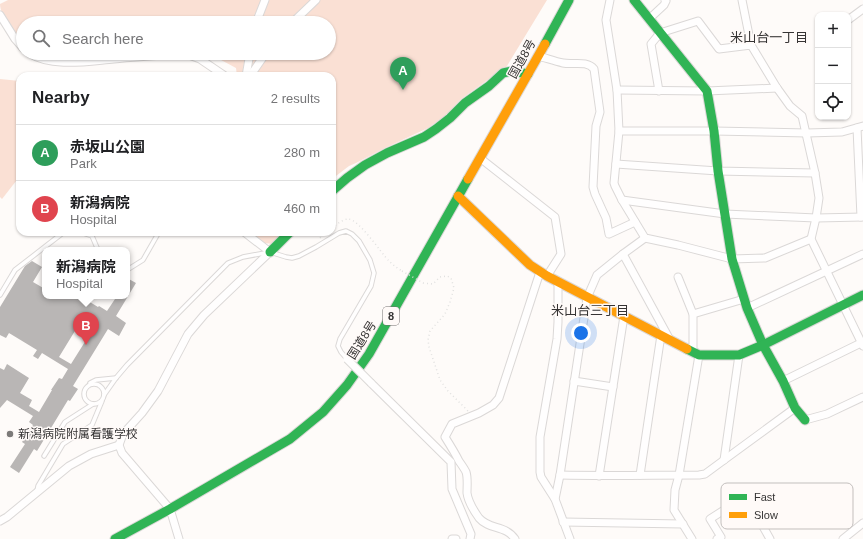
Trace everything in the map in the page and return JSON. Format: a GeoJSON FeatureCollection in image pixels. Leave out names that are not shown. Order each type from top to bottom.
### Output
{"type":"FeatureCollection","features":[{"type":"Feature","properties":{"kind":"main road","name":"国道8号"},"geometry":{"type":"LineString","coordinates":[[115,539],[170,509],[290,439],[323,412],[347,385],[369,354],[569,0]]}},
{"type":"Feature","properties":{"kind":"main road"},"geometry":{"type":"LineString","coordinates":[[634,0],[707,91],[732,259],[747,308],[763,345],[783,381],[795,408],[805,420]]}},
{"type":"Feature","properties":{"kind":"main road"},"geometry":{"type":"LineString","coordinates":[[336,188],[366,165],[387,153],[424,137],[436,129],[465,103],[489,86],[503,73],[512,71],[528,74]]}},
{"type":"Feature","properties":{"kind":"main road"},"geometry":{"type":"LineString","coordinates":[[458,196],[530,265],[558,283],[696,354],[739,355],[763,345],[863,295]]}},
{"type":"Feature","properties":{"kind":"main road"},"geometry":{"type":"LineString","coordinates":[[270,252],[286,236]]}},
{"type":"Feature","properties":{"kind":"street"},"geometry":{"type":"LineString","coordinates":[[259,16],[265,0]]}},
{"type":"Feature","properties":{"kind":"street"},"geometry":{"type":"LineString","coordinates":[[299,16],[316,0]]}},
{"type":"Feature","properties":{"kind":"street"},"geometry":{"type":"LineString","coordinates":[[610,0],[606,20],[617,90],[619,131],[614,183],[622,200],[645,238],[732,259],[765,258],[811,239]]}},
{"type":"Feature","properties":{"kind":"street"},"geometry":{"type":"LineString","coordinates":[[649,19],[664,5],[665,0]]}},
{"type":"Feature","properties":{"kind":"street"},"geometry":{"type":"LineString","coordinates":[[742,0],[751,45],[777,88],[790,106],[802,116],[816,173],[819,198],[811,239],[862,344],[783,381]]}},
{"type":"Feature","properties":{"kind":"street"},"geometry":{"type":"LineString","coordinates":[[851,18],[863,9]]}},
{"type":"Feature","properties":{"kind":"street"},"geometry":{"type":"LineString","coordinates":[[0,15],[16,40]]}},
{"type":"Feature","properties":{"kind":"street"},"geometry":{"type":"LineString","coordinates":[[659,91],[651,44],[660,34],[698,21],[719,49],[751,45]]}},
{"type":"Feature","properties":{"kind":"street"},"geometry":{"type":"LineString","coordinates":[[538,56],[564,64],[587,64],[594,69],[600,112],[596,126],[595,194],[606,218],[609,234],[635,222]]}},
{"type":"Feature","properties":{"kind":"street"},"geometry":{"type":"LineString","coordinates":[[48,60],[78,62],[102,60]]}},
{"type":"Feature","properties":{"kind":"street"},"geometry":{"type":"LineString","coordinates":[[203,60],[219,72]]}},
{"type":"Feature","properties":{"kind":"street"},"geometry":{"type":"LineString","coordinates":[[247,72],[249,60]]}},
{"type":"Feature","properties":{"kind":"street"},"geometry":{"type":"LineString","coordinates":[[253,72],[261,60]]}},
{"type":"Feature","properties":{"kind":"street"},"geometry":{"type":"LineString","coordinates":[[617,90],[707,91],[777,88]]}},
{"type":"Feature","properties":{"kind":"street"},"geometry":{"type":"LineString","coordinates":[[619,131],[714,131],[807,134],[842,132],[860,127],[862,217],[816,218],[725,214],[622,200]]}},
{"type":"Feature","properties":{"kind":"street"},"geometry":{"type":"LineString","coordinates":[[480,158],[555,217],[562,254],[544,274],[499,398],[492,406],[480,413],[452,424],[445,437],[466,472],[469,502],[479,518],[491,526],[505,530],[515,539]]}},
{"type":"Feature","properties":{"kind":"street"},"geometry":{"type":"LineString","coordinates":[[616,164],[718,171],[816,173]]}},
{"type":"Feature","properties":{"kind":"street"},"geometry":{"type":"LineString","coordinates":[[179,539],[170,509],[122,453],[119,445],[123,434],[142,413],[158,391],[188,334],[204,315],[270,252],[249,236]]}},
{"type":"Feature","properties":{"kind":"street"},"geometry":{"type":"LineString","coordinates":[[555,499],[587,298],[597,275],[645,238]]}},
{"type":"Feature","properties":{"kind":"street"},"geometry":{"type":"LineString","coordinates":[[623,254],[670,340]]}},
{"type":"Feature","properties":{"kind":"street"},"geometry":{"type":"LineString","coordinates":[[747,308],[863,254]]}},
{"type":"Feature","properties":{"kind":"street"},"geometry":{"type":"LineString","coordinates":[[678,277],[693,314],[696,354],[679,475],[675,490],[674,510],[692,539]]}},
{"type":"Feature","properties":{"kind":"street"},"geometry":{"type":"LineString","coordinates":[[558,283],[557,339],[540,437],[540,472],[541,477],[555,499],[570,539]]}},
{"type":"Feature","properties":{"kind":"street"},"geometry":{"type":"LineString","coordinates":[[693,314],[744,299]]}},
{"type":"Feature","properties":{"kind":"street"},"geometry":{"type":"LineString","coordinates":[[599,476],[624,316]]}},
{"type":"Feature","properties":{"kind":"street"},"geometry":{"type":"LineString","coordinates":[[640,475],[661,336]]}},
{"type":"Feature","properties":{"kind":"street"},"geometry":{"type":"LineString","coordinates":[[724,460],[739,355]]}},
{"type":"Feature","properties":{"kind":"street"},"geometry":{"type":"LineString","coordinates":[[347,359],[451,462],[452,490],[471,534],[470,539]]}},
{"type":"Feature","properties":{"kind":"street"},"geometry":{"type":"LineString","coordinates":[[574,381],[613,388]]}},
{"type":"Feature","properties":{"kind":"street"},"geometry":{"type":"LineString","coordinates":[[805,420],[827,414],[863,397]]}},
{"type":"Feature","properties":{"kind":"street"},"geometry":{"type":"LineString","coordinates":[[560,475],[599,476],[705,474],[795,408]]}},
{"type":"Feature","properties":{"kind":"street"},"geometry":{"type":"LineString","coordinates":[[0,520],[7,517],[69,466],[91,454],[119,445]]}},
{"type":"Feature","properties":{"kind":"street"},"geometry":{"type":"LineString","coordinates":[[717,539],[721,537],[710,519],[721,512]]}},
{"type":"Feature","properties":{"kind":"street"},"geometry":{"type":"LineString","coordinates":[[563,522],[683,524]]}},
{"type":"Feature","properties":{"kind":"street"},"geometry":{"type":"LineString","coordinates":[[843,539],[863,523]]}},
{"type":"Feature","properties":{"kind":"street"},"geometry":{"type":"LineString","coordinates":[[764,529],[770,539]]}},
{"type":"Feature","properties":{"kind":"lane"},"geometry":{"type":"LineString","coordinates":[[336,235],[346,231],[352,234],[359,241],[370,260],[374,272],[371,286],[340,339],[338,346],[347,359]]}},
{"type":"Feature","properties":{"kind":"lane"},"geometry":{"type":"LineString","coordinates":[[45,247],[59,236]]}},
{"type":"Feature","properties":{"kind":"lane"},"geometry":{"type":"LineString","coordinates":[[92,236],[97,247]]}},
{"type":"Feature","properties":{"kind":"lane"},"geometry":{"type":"LineString","coordinates":[[130,268],[143,260],[157,236]]}},
{"type":"Feature","properties":{"kind":"lane"},"geometry":{"type":"LineString","coordinates":[[36,494],[38,486],[63,444],[92,425],[104,395],[116,378],[228,263],[243,257],[270,252],[292,258],[299,256],[334,236]]}},
{"type":"Feature","properties":{"kind":"lane"},"geometry":{"type":"LineString","coordinates":[[0,295],[15,270],[42,249]]}},
{"type":"Feature","properties":{"kind":"lane"},"geometry":{"type":"LineString","coordinates":[[85,409],[84,393],[88,385],[96,380],[116,378]]}},
{"type":"Feature","properties":{"kind":"lane"},"geometry":{"type":"LineString","coordinates":[[88,385],[94,384],[100,386],[104,391],[104,395]]}},
{"type":"Feature","properties":{"kind":"lane"},"geometry":{"type":"LineString","coordinates":[[85,400],[93,404]]}},
{"type":"Feature","properties":{"kind":"lane"},"geometry":{"type":"LineString","coordinates":[[44,456],[65,422],[102,400]]}},
{"type":"Feature","properties":{"kind":"path"},"geometry":{"type":"LineString","coordinates":[[336,225],[348,219],[354,221],[364,230],[390,262],[423,283],[432,284],[440,277],[447,276],[450,278],[454,288],[450,302],[444,314],[430,331],[428,340],[429,347],[440,380],[448,392],[473,415]]}},
{"type":"Feature","properties":{"kind":"shaded area"},"geometry":{"type":"Polygon","coordinates":[[[8,0],[547,0],[507,66],[461,99],[445,116],[428,128],[349,166],[336,176],[336,72],[236,72],[236,68],[221,60],[336,60],[336,16],[16,16],[16,35],[2,14],[0,4],[8,0]]]}},
{"type":"Feature","properties":{"kind":"shaded area"},"geometry":{"type":"Polygon","coordinates":[[[0,79],[16,81],[16,181],[2,199],[0,197],[0,79]]]}},
{"type":"Feature","properties":{"kind":"shaded area"},"geometry":{"type":"Polygon","coordinates":[[[256,236],[280,236],[273,244],[264,243],[256,236]]]}},
{"type":"Feature","properties":{"kind":"building"},"geometry":{"type":"Polygon","coordinates":[[[32,261],[42,267],[33,282],[42,287],[42,299],[85,299],[107,311],[115,299],[126,299],[116,316],[126,323],[119,336],[108,329],[73,386],[78,389],[70,401],[68,400],[37,451],[34,449],[19,473],[10,467],[25,444],[22,442],[33,425],[29,422],[33,416],[7,400],[0,408],[0,368],[4,370],[7,364],[29,378],[20,393],[32,400],[29,406],[39,412],[59,378],[62,379],[68,369],[42,353],[38,359],[33,356],[37,350],[9,333],[6,338],[0,335],[0,307],[25,266],[32,261]],[[81,321],[59,357],[71,364],[93,329],[81,321]]]}},
{"type":"Feature","properties":{"kind":"building"},"geometry":{"type":"Polygon","coordinates":[[[130,280],[136,283],[130,293],[130,280]]]}},
{"type":"Feature","properties":{"kind":"traffic: fast"},"geometry":{"type":"LineString","coordinates":[[545,44],[569,0]]}},
{"type":"Feature","properties":{"kind":"traffic: fast"},"geometry":{"type":"LineString","coordinates":[[634,0],[707,91],[732,259],[747,308],[763,345],[783,381],[795,408],[805,420]]}},
{"type":"Feature","properties":{"kind":"traffic: fast"},"geometry":{"type":"LineString","coordinates":[[336,188],[365,165],[387,153],[424,137],[436,129],[465,103],[489,86],[503,73],[512,71],[528,74]]}},
{"type":"Feature","properties":{"kind":"traffic: fast"},"geometry":{"type":"LineString","coordinates":[[115,539],[170,509],[290,439],[323,412],[347,385],[369,354],[468,179]]}},
{"type":"Feature","properties":{"kind":"traffic: fast"},"geometry":{"type":"LineString","coordinates":[[270,252],[286,236]]}},
{"type":"Feature","properties":{"kind":"traffic: fast"},"geometry":{"type":"LineString","coordinates":[[687,349],[699,355],[739,355],[763,345],[863,295]]}},
{"type":"Feature","properties":{"kind":"traffic: slow"},"geometry":{"type":"LineString","coordinates":[[468,179],[545,44]]}},
{"type":"Feature","properties":{"kind":"traffic: slow"},"geometry":{"type":"LineString","coordinates":[[458,196],[530,265],[547,276],[687,349]]}},
{"type":"Feature","properties":{"kind":"place","name":"赤坂山公園"},"geometry":{"type":"Point","coordinates":[403,90]}},
{"type":"Feature","properties":{"kind":"place","name":"新潟病院"},"geometry":{"type":"Point","coordinates":[86,345]}},
{"type":"Feature","properties":{"kind":"place","name":"新潟病院附属看護学校"},"geometry":{"type":"Point","coordinates":[10,434]}},
{"type":"Feature","properties":{"kind":"district","name":"米山台一丁目"},"geometry":{"type":"Point","coordinates":[769,37]}},
{"type":"Feature","properties":{"kind":"district","name":"米山台三丁目"},"geometry":{"type":"Point","coordinates":[590,310]}}]}
